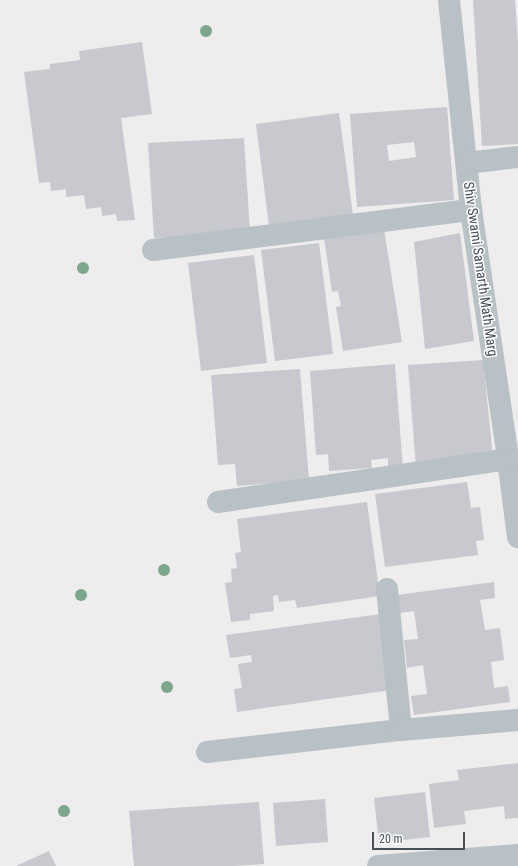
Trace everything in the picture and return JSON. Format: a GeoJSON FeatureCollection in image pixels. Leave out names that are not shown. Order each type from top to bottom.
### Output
{"type":"FeatureCollection","features":[{"type":"Feature","properties":{"kind":"street","name":"Shiv Swami Samarth Math Marg"},"geometry":{"type":"LineString","coordinates":[[449,0],[471,210],[518,537]]}},
{"type":"Feature","properties":{"kind":"street"},"geometry":{"type":"LineString","coordinates":[[467,163],[518,157]]}},
{"type":"Feature","properties":{"kind":"street"},"geometry":{"type":"LineString","coordinates":[[154,250],[471,210]]}},
{"type":"Feature","properties":{"kind":"street"},"geometry":{"type":"LineString","coordinates":[[218,502],[508,459]]}},
{"type":"Feature","properties":{"kind":"street"},"geometry":{"type":"LineString","coordinates":[[387,589],[401,730]]}},
{"type":"Feature","properties":{"kind":"street"},"geometry":{"type":"LineString","coordinates":[[206,752],[401,730],[518,720]]}},
{"type":"Feature","properties":{"kind":"street"},"geometry":{"type":"LineString","coordinates":[[378,866],[518,855]]}},
{"type":"Feature","properties":{"kind":"building"},"geometry":{"type":"Polygon","coordinates":[[[473,0],[515,0],[518,43],[518,144],[482,146],[473,0]]]}},
{"type":"Feature","properties":{"kind":"building"},"geometry":{"type":"Polygon","coordinates":[[[142,42],[152,114],[121,118],[135,220],[117,221],[116,214],[102,216],[101,207],[86,209],[84,195],[66,197],[66,189],[51,191],[50,182],[39,183],[24,72],[50,69],[50,64],[80,60],[79,51],[142,42]]]}},
{"type":"Feature","properties":{"kind":"building"},"geometry":{"type":"Polygon","coordinates":[[[447,107],[454,200],[357,207],[350,114],[447,107]],[[414,142],[387,145],[389,161],[416,157],[414,142]]]}},
{"type":"Feature","properties":{"kind":"building"},"geometry":{"type":"Polygon","coordinates":[[[339,113],[353,215],[269,226],[256,124],[339,113]]]}},
{"type":"Feature","properties":{"kind":"building"},"geometry":{"type":"Polygon","coordinates":[[[244,138],[250,233],[154,238],[148,143],[244,138]]]}},
{"type":"Feature","properties":{"kind":"building"},"geometry":{"type":"Polygon","coordinates":[[[384,229],[402,342],[343,351],[336,307],[341,306],[338,291],[332,292],[324,238],[384,229]]]}},
{"type":"Feature","properties":{"kind":"building"},"geometry":{"type":"Polygon","coordinates":[[[460,233],[474,341],[425,349],[414,242],[460,233]]]}},
{"type":"Feature","properties":{"kind":"building"},"geometry":{"type":"Polygon","coordinates":[[[319,243],[333,354],[275,361],[261,250],[319,243]]]}},
{"type":"Feature","properties":{"kind":"building"},"geometry":{"type":"Polygon","coordinates":[[[254,255],[267,363],[201,371],[188,263],[254,255]]]}},
{"type":"Feature","properties":{"kind":"building"},"geometry":{"type":"Polygon","coordinates":[[[483,360],[493,457],[416,467],[408,365],[483,360]]]}},
{"type":"Feature","properties":{"kind":"building"},"geometry":{"type":"Polygon","coordinates":[[[395,364],[403,469],[388,470],[388,458],[371,460],[372,468],[329,471],[328,454],[316,455],[310,371],[395,364]]]}},
{"type":"Feature","properties":{"kind":"building"},"geometry":{"type":"Polygon","coordinates":[[[300,369],[309,480],[237,486],[235,464],[218,465],[211,375],[300,369]]]}},
{"type":"Feature","properties":{"kind":"building"},"geometry":{"type":"Polygon","coordinates":[[[467,482],[471,508],[480,507],[484,540],[476,541],[478,555],[385,567],[375,494],[467,482]]]}},
{"type":"Feature","properties":{"kind":"building"},"geometry":{"type":"Polygon","coordinates":[[[367,502],[380,596],[297,608],[295,600],[279,602],[278,595],[273,596],[274,611],[250,614],[250,620],[231,622],[225,583],[232,582],[231,569],[237,568],[235,553],[241,552],[237,519],[367,502]]]}},
{"type":"Feature","properties":{"kind":"building"},"geometry":{"type":"Polygon","coordinates":[[[494,582],[495,598],[480,600],[485,630],[500,628],[504,660],[491,662],[494,688],[508,686],[510,702],[414,715],[411,696],[427,694],[423,665],[407,668],[404,640],[418,639],[414,611],[400,613],[397,595],[494,582]]]}},
{"type":"Feature","properties":{"kind":"building"},"geometry":{"type":"Polygon","coordinates":[[[381,614],[391,690],[237,712],[234,689],[242,688],[238,664],[252,662],[251,655],[230,658],[226,635],[381,614]]]}},
{"type":"Feature","properties":{"kind":"building"},"geometry":{"type":"Polygon","coordinates":[[[518,763],[518,818],[505,819],[504,806],[464,811],[466,824],[434,828],[429,784],[459,780],[457,770],[518,763]]]}},
{"type":"Feature","properties":{"kind":"building"},"geometry":{"type":"Polygon","coordinates":[[[425,792],[430,837],[379,843],[374,798],[425,792]]]}},
{"type":"Feature","properties":{"kind":"building"},"geometry":{"type":"Polygon","coordinates":[[[325,799],[328,842],[276,846],[273,803],[325,799]]]}},
{"type":"Feature","properties":{"kind":"building"},"geometry":{"type":"Polygon","coordinates":[[[259,802],[264,864],[236,866],[134,866],[129,811],[259,802]]]}},
{"type":"Feature","properties":{"kind":"building"},"geometry":{"type":"Polygon","coordinates":[[[49,851],[56,866],[16,866],[49,851]]]}}]}
